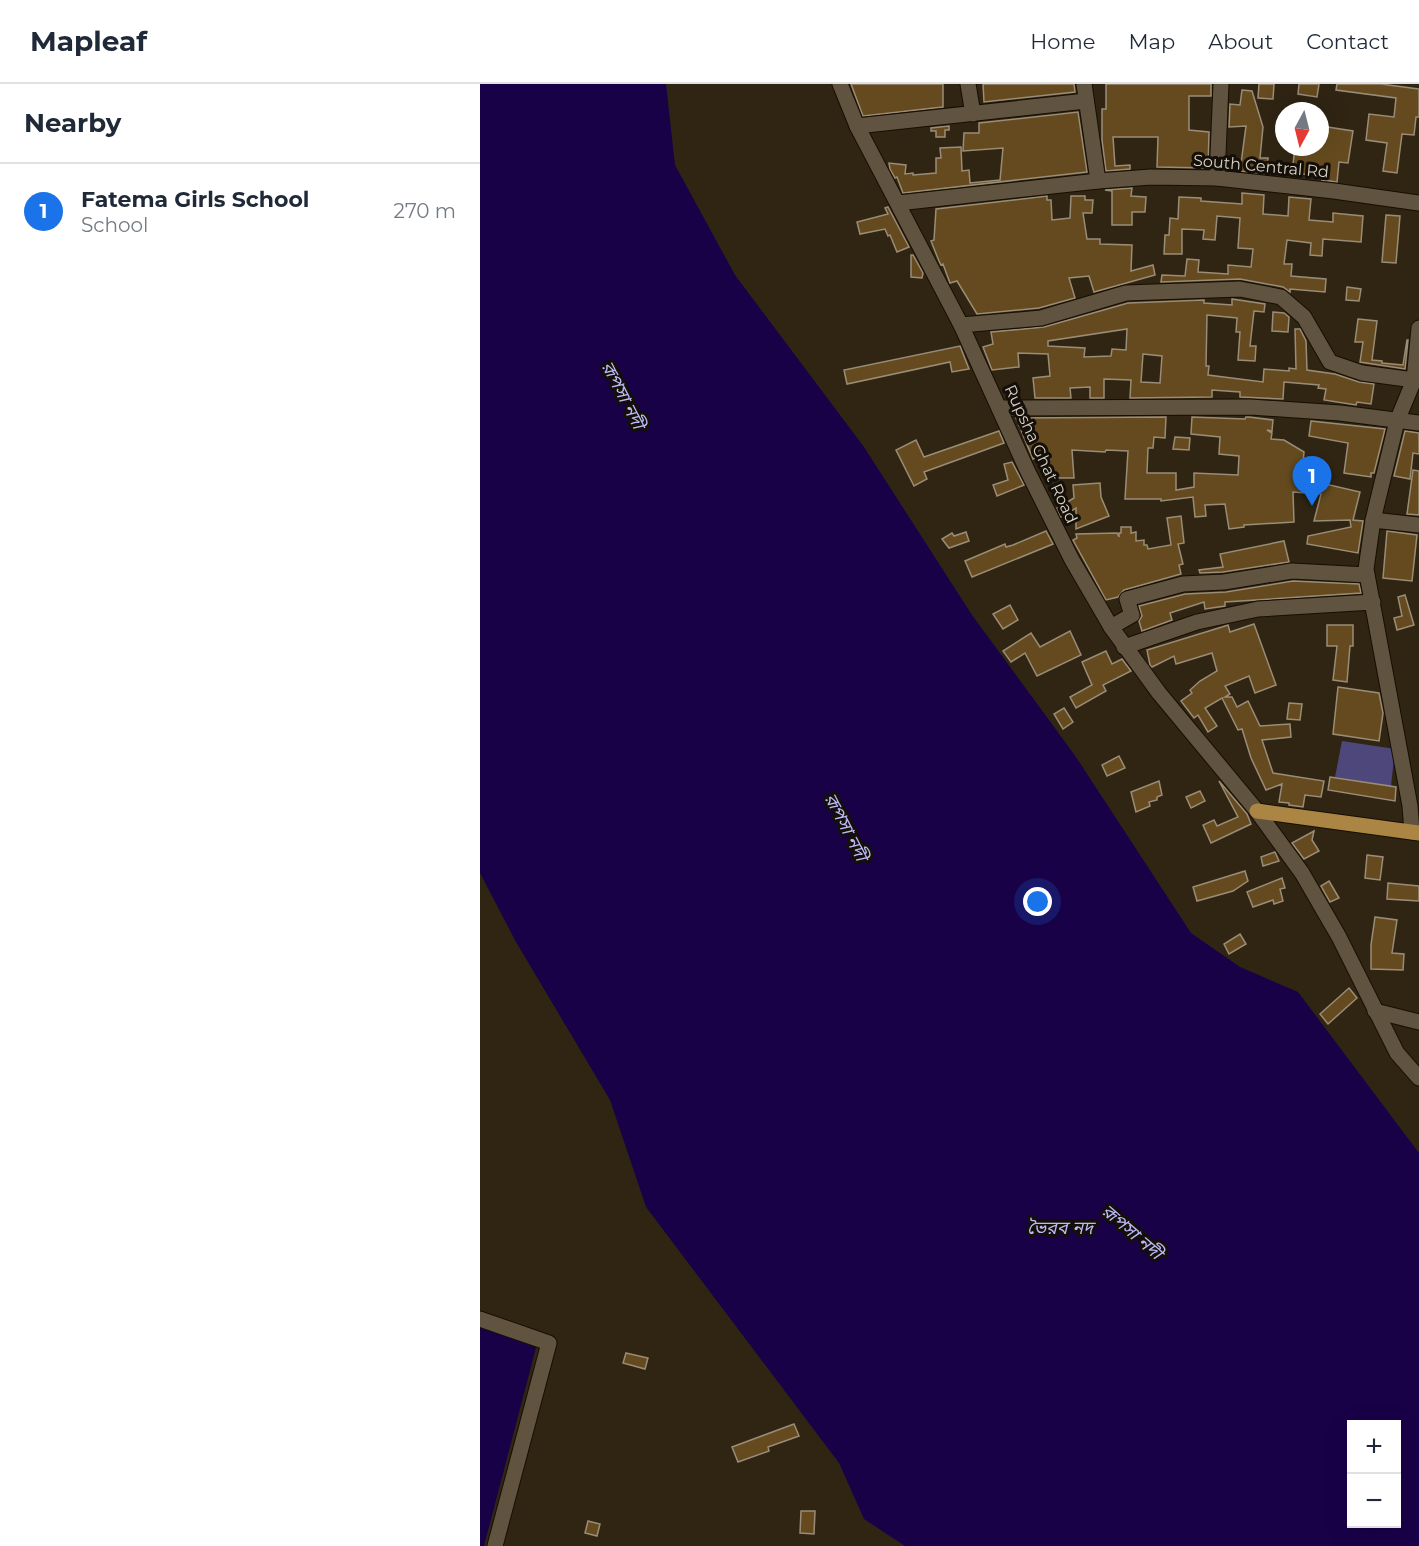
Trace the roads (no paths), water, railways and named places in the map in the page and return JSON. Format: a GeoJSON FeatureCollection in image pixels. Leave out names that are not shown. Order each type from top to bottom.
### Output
{"type":"FeatureCollection","features":[{"type":"Feature","properties":{"kind":"main road"},"geometry":{"type":"LineString","coordinates":[[1257,811],[1416,833]]}},
{"type":"Feature","properties":{"kind":"street","name":"Rupsha Ghat Road"},"geometry":{"type":"LineString","coordinates":[[840,84],[857,126],[961,325],[1028,472],[1072,560],[1111,627],[1159,693],[1257,811],[1302,873],[1338,937],[1397,1053],[1419,1078]]}},
{"type":"Feature","properties":{"kind":"street"},"geometry":{"type":"LineString","coordinates":[[968,84],[973,114]]}},
{"type":"Feature","properties":{"kind":"street"},"geometry":{"type":"LineString","coordinates":[[1084,84],[1098,181]]}},
{"type":"Feature","properties":{"kind":"street"},"geometry":{"type":"LineString","coordinates":[[1217,178],[1221,84]]}},
{"type":"Feature","properties":{"kind":"street"},"geometry":{"type":"LineString","coordinates":[[857,126],[1086,101]]}},
{"type":"Feature","properties":{"kind":"street","name":"South Central Rd"},"geometry":{"type":"LineString","coordinates":[[898,203],[1151,177],[1217,178],[1419,203]]}},
{"type":"Feature","properties":{"kind":"street"},"geometry":{"type":"LineString","coordinates":[[961,325],[1041,318],[1126,293],[1240,289],[1281,297],[1304,317],[1330,362],[1362,373],[1414,380]]}},
{"type":"Feature","properties":{"kind":"street"},"geometry":{"type":"LineString","coordinates":[[1416,833],[1366,568],[1373,520],[1397,421],[1414,380],[1419,328]]}},
{"type":"Feature","properties":{"kind":"street"},"geometry":{"type":"LineString","coordinates":[[999,408],[1250,407],[1340,413],[1419,423]]}},
{"type":"Feature","properties":{"kind":"street"},"geometry":{"type":"LineString","coordinates":[[1373,520],[1419,525]]}},
{"type":"Feature","properties":{"kind":"street"},"geometry":{"type":"LineString","coordinates":[[1111,627],[1132,615],[1127,599],[1183,584],[1224,582],[1292,571],[1367,575]]}},
{"type":"Feature","properties":{"kind":"street"},"geometry":{"type":"LineString","coordinates":[[1124,647],[1197,622],[1258,609],[1373,602]]}},
{"type":"Feature","properties":{"kind":"street"},"geometry":{"type":"LineString","coordinates":[[1375,1011],[1419,1022]]}},
{"type":"Feature","properties":{"kind":"street"},"geometry":{"type":"LineString","coordinates":[[480,1319],[549,1343],[495,1546]]}},
{"type":"Feature","properties":{"kind":"water","name":"ভৈরব নদ"},"geometry":{"type":"Polygon","coordinates":[[[480,84],[666,84],[675,165],[735,275],[864,447],[972,615],[1076,757],[1191,933],[1240,967],[1298,992],[1419,1153],[1419,1546],[905,1546],[864,1519],[839,1463],[646,1207],[610,1100],[516,942],[480,873],[480,84]]]}},
{"type":"Feature","properties":{"kind":"water"},"geometry":{"type":"Polygon","coordinates":[[[480,1325],[537,1344],[484,1546],[480,1546],[480,1325]]]}},
{"type":"Feature","properties":{"kind":"place","name":"Fatema Girls School"},"geometry":{"type":"Point","coordinates":[1312,506]}},
{"type":"Feature","properties":{"kind":"water label","name":"রূপসা নদী"},"geometry":{"type":"Point","coordinates":[623,395]}},
{"type":"Feature","properties":{"kind":"water label","name":"রূপসা নদী"},"geometry":{"type":"Point","coordinates":[846,827]}},
{"type":"Feature","properties":{"kind":"water label","name":"রূপসা নদী"},"geometry":{"type":"Point","coordinates":[1132,1232]}}]}
